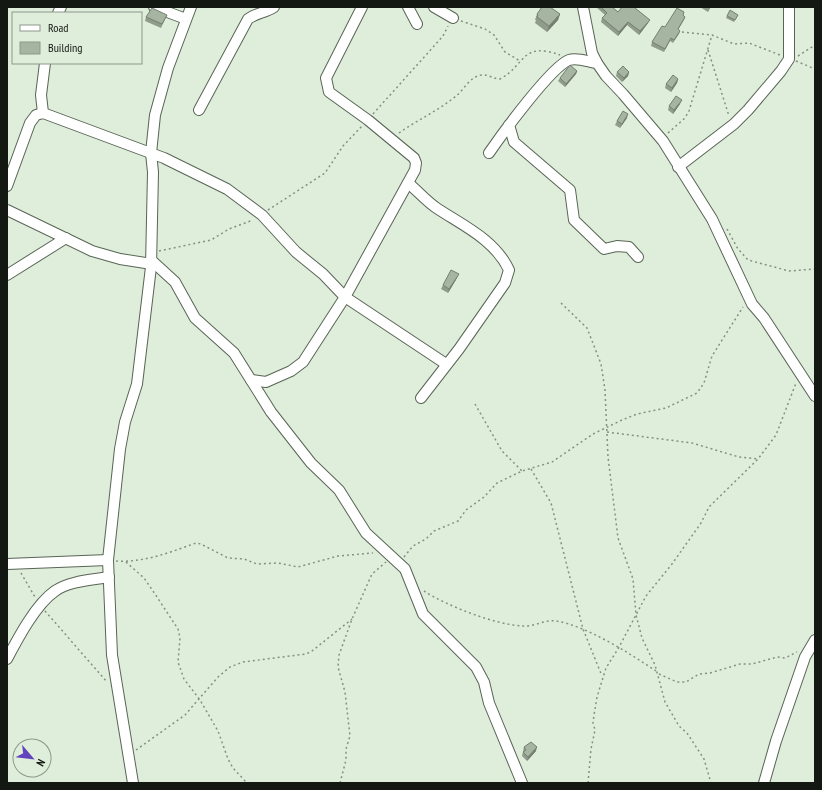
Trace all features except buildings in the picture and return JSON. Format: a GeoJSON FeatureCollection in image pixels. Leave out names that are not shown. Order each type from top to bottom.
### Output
{"type":"FeatureCollection","features":[{"type":"Feature","properties":{"kind":"street"},"geometry":{"type":"LineString","coordinates":[[154,7],[186,19]]}},
{"type":"Feature","properties":{"kind":"street"},"geometry":{"type":"LineString","coordinates":[[133,783],[116,691],[112,654],[108,560],[120,449],[125,422],[137,384],[152,259],[153,172],[151,153],[157,107],[168,68],[191,7]]}},
{"type":"Feature","properties":{"kind":"street"},"geometry":{"type":"LineString","coordinates":[[199,110],[248,18],[255,13],[264,12],[274,7]]}},
{"type":"Feature","properties":{"kind":"street"},"geometry":{"type":"LineString","coordinates":[[251,380],[266,382],[291,372],[303,362],[345,297],[415,170],[416,163],[414,158],[368,120],[329,92],[326,78],[362,7]]}},
{"type":"Feature","properties":{"kind":"street"},"geometry":{"type":"LineString","coordinates":[[408,7],[417,24]]}},
{"type":"Feature","properties":{"kind":"street"},"geometry":{"type":"LineString","coordinates":[[434,7],[454,18]]}},
{"type":"Feature","properties":{"kind":"street"},"geometry":{"type":"LineString","coordinates":[[583,7],[592,52],[596,63],[663,141],[712,219],[752,304],[764,318],[815,396]]}},
{"type":"Feature","properties":{"kind":"street"},"geometry":{"type":"LineString","coordinates":[[678,167],[730,128],[774,82],[789,59],[789,7]]}},
{"type":"Feature","properties":{"kind":"street"},"geometry":{"type":"LineString","coordinates":[[489,152],[509,125],[554,72],[570,60],[596,63]]}},
{"type":"Feature","properties":{"kind":"street"},"geometry":{"type":"LineString","coordinates":[[43,113],[41,95],[45,64]]}},
{"type":"Feature","properties":{"kind":"street"},"geometry":{"type":"LineString","coordinates":[[7,186],[30,123],[36,115],[43,113],[151,153],[227,189],[262,215],[296,252],[323,274],[345,297],[446,364]]}},
{"type":"Feature","properties":{"kind":"street"},"geometry":{"type":"LineString","coordinates":[[509,125],[514,142],[570,190],[574,220],[604,249],[617,246],[629,247],[638,257]]}},
{"type":"Feature","properties":{"kind":"street"},"geometry":{"type":"LineString","coordinates":[[408,183],[437,208],[465,225],[490,244],[503,257],[509,270],[505,283],[459,349],[421,398]]}},
{"type":"Feature","properties":{"kind":"street"},"geometry":{"type":"LineString","coordinates":[[7,210],[99,253],[120,259],[152,259],[175,282],[195,318],[209,332],[230,348],[281,424],[320,473],[339,490],[366,533],[409,574],[423,614],[476,667],[484,682],[489,703],[522,783]]}},
{"type":"Feature","properties":{"kind":"street"},"geometry":{"type":"LineString","coordinates":[[7,275],[66,238]]}},
{"type":"Feature","properties":{"kind":"street"},"geometry":{"type":"LineString","coordinates":[[11,564],[108,560]]}},
{"type":"Feature","properties":{"kind":"street"},"geometry":{"type":"LineString","coordinates":[[7,659],[40,606],[55,590],[71,584],[109,577]]}},
{"type":"Feature","properties":{"kind":"street"},"geometry":{"type":"LineString","coordinates":[[764,783],[776,741],[809,651],[815,640]]}},
{"type":"Feature","properties":{"kind":"path"},"geometry":{"type":"LineString","coordinates":[[152,259],[211,240],[229,229],[246,224],[325,173],[343,146],[442,36],[454,18],[485,29],[494,35],[505,52],[520,61]]}},
{"type":"Feature","properties":{"kind":"path"},"geometry":{"type":"LineString","coordinates":[[682,32],[712,35],[734,44],[749,43],[789,59]]}},
{"type":"Feature","properties":{"kind":"path"},"geometry":{"type":"LineString","coordinates":[[663,141],[678,123],[685,118],[689,111],[712,35]]}},
{"type":"Feature","properties":{"kind":"path"},"geometry":{"type":"LineString","coordinates":[[815,45],[792,60],[815,69]]}},
{"type":"Feature","properties":{"kind":"path"},"geometry":{"type":"LineString","coordinates":[[707,48],[729,111],[730,128]]}},
{"type":"Feature","properties":{"kind":"path"},"geometry":{"type":"LineString","coordinates":[[391,139],[418,119],[434,112],[456,97],[473,79],[482,75],[500,79],[533,51],[542,50],[561,55],[570,60]]}},
{"type":"Feature","properties":{"kind":"path"},"geometry":{"type":"LineString","coordinates":[[712,219],[723,225],[738,249],[748,260],[789,271],[815,268]]}},
{"type":"Feature","properties":{"kind":"path"},"geometry":{"type":"LineString","coordinates":[[561,303],[587,328],[601,364],[605,390],[608,457],[618,538],[633,579],[636,615],[642,638],[657,673],[665,702],[679,726],[687,733],[704,759],[711,783]]}},
{"type":"Feature","properties":{"kind":"path"},"geometry":{"type":"LineString","coordinates":[[340,783],[346,760],[346,749],[350,736],[345,692],[338,667],[339,655],[352,619],[372,574],[392,557],[426,539],[438,529],[454,524],[466,510],[484,498],[497,483],[522,472],[552,462],[593,434],[606,428],[637,414],[666,408],[700,391],[712,356],[742,311],[743,306]]}},
{"type":"Feature","properties":{"kind":"path"},"geometry":{"type":"LineString","coordinates":[[588,783],[591,749],[595,730],[593,723],[594,715],[602,677],[646,596],[672,564],[701,523],[709,507],[758,459],[776,436],[800,373]]}},
{"type":"Feature","properties":{"kind":"path"},"geometry":{"type":"LineString","coordinates":[[475,404],[502,451],[522,472]]}},
{"type":"Feature","properties":{"kind":"path"},"geometry":{"type":"LineString","coordinates":[[607,432],[692,443],[739,457],[758,459]]}},
{"type":"Feature","properties":{"kind":"path"},"geometry":{"type":"LineString","coordinates":[[531,469],[551,503],[583,629],[602,677]]}},
{"type":"Feature","properties":{"kind":"path"},"geometry":{"type":"LineString","coordinates":[[108,560],[126,561],[162,555],[196,543],[201,544],[228,558],[244,559],[257,564],[278,563],[298,567],[338,556],[392,557]]}},
{"type":"Feature","properties":{"kind":"path"},"geometry":{"type":"LineString","coordinates":[[126,561],[144,578],[178,629],[180,638],[178,662],[184,680],[200,700],[218,731],[230,764],[247,783]]}},
{"type":"Feature","properties":{"kind":"path"},"geometry":{"type":"LineString","coordinates":[[11,564],[40,606],[100,675],[116,691]]}},
{"type":"Feature","properties":{"kind":"path"},"geometry":{"type":"LineString","coordinates":[[412,584],[446,603],[485,619],[524,626],[553,620],[583,629],[657,673],[683,682],[699,674],[710,673],[740,664],[752,664],[777,657],[785,658],[795,652],[809,651]]}},
{"type":"Feature","properties":{"kind":"path"},"geometry":{"type":"LineString","coordinates":[[128,755],[185,715],[200,700],[218,677],[230,667],[243,662],[312,652],[352,619]]}}]}
